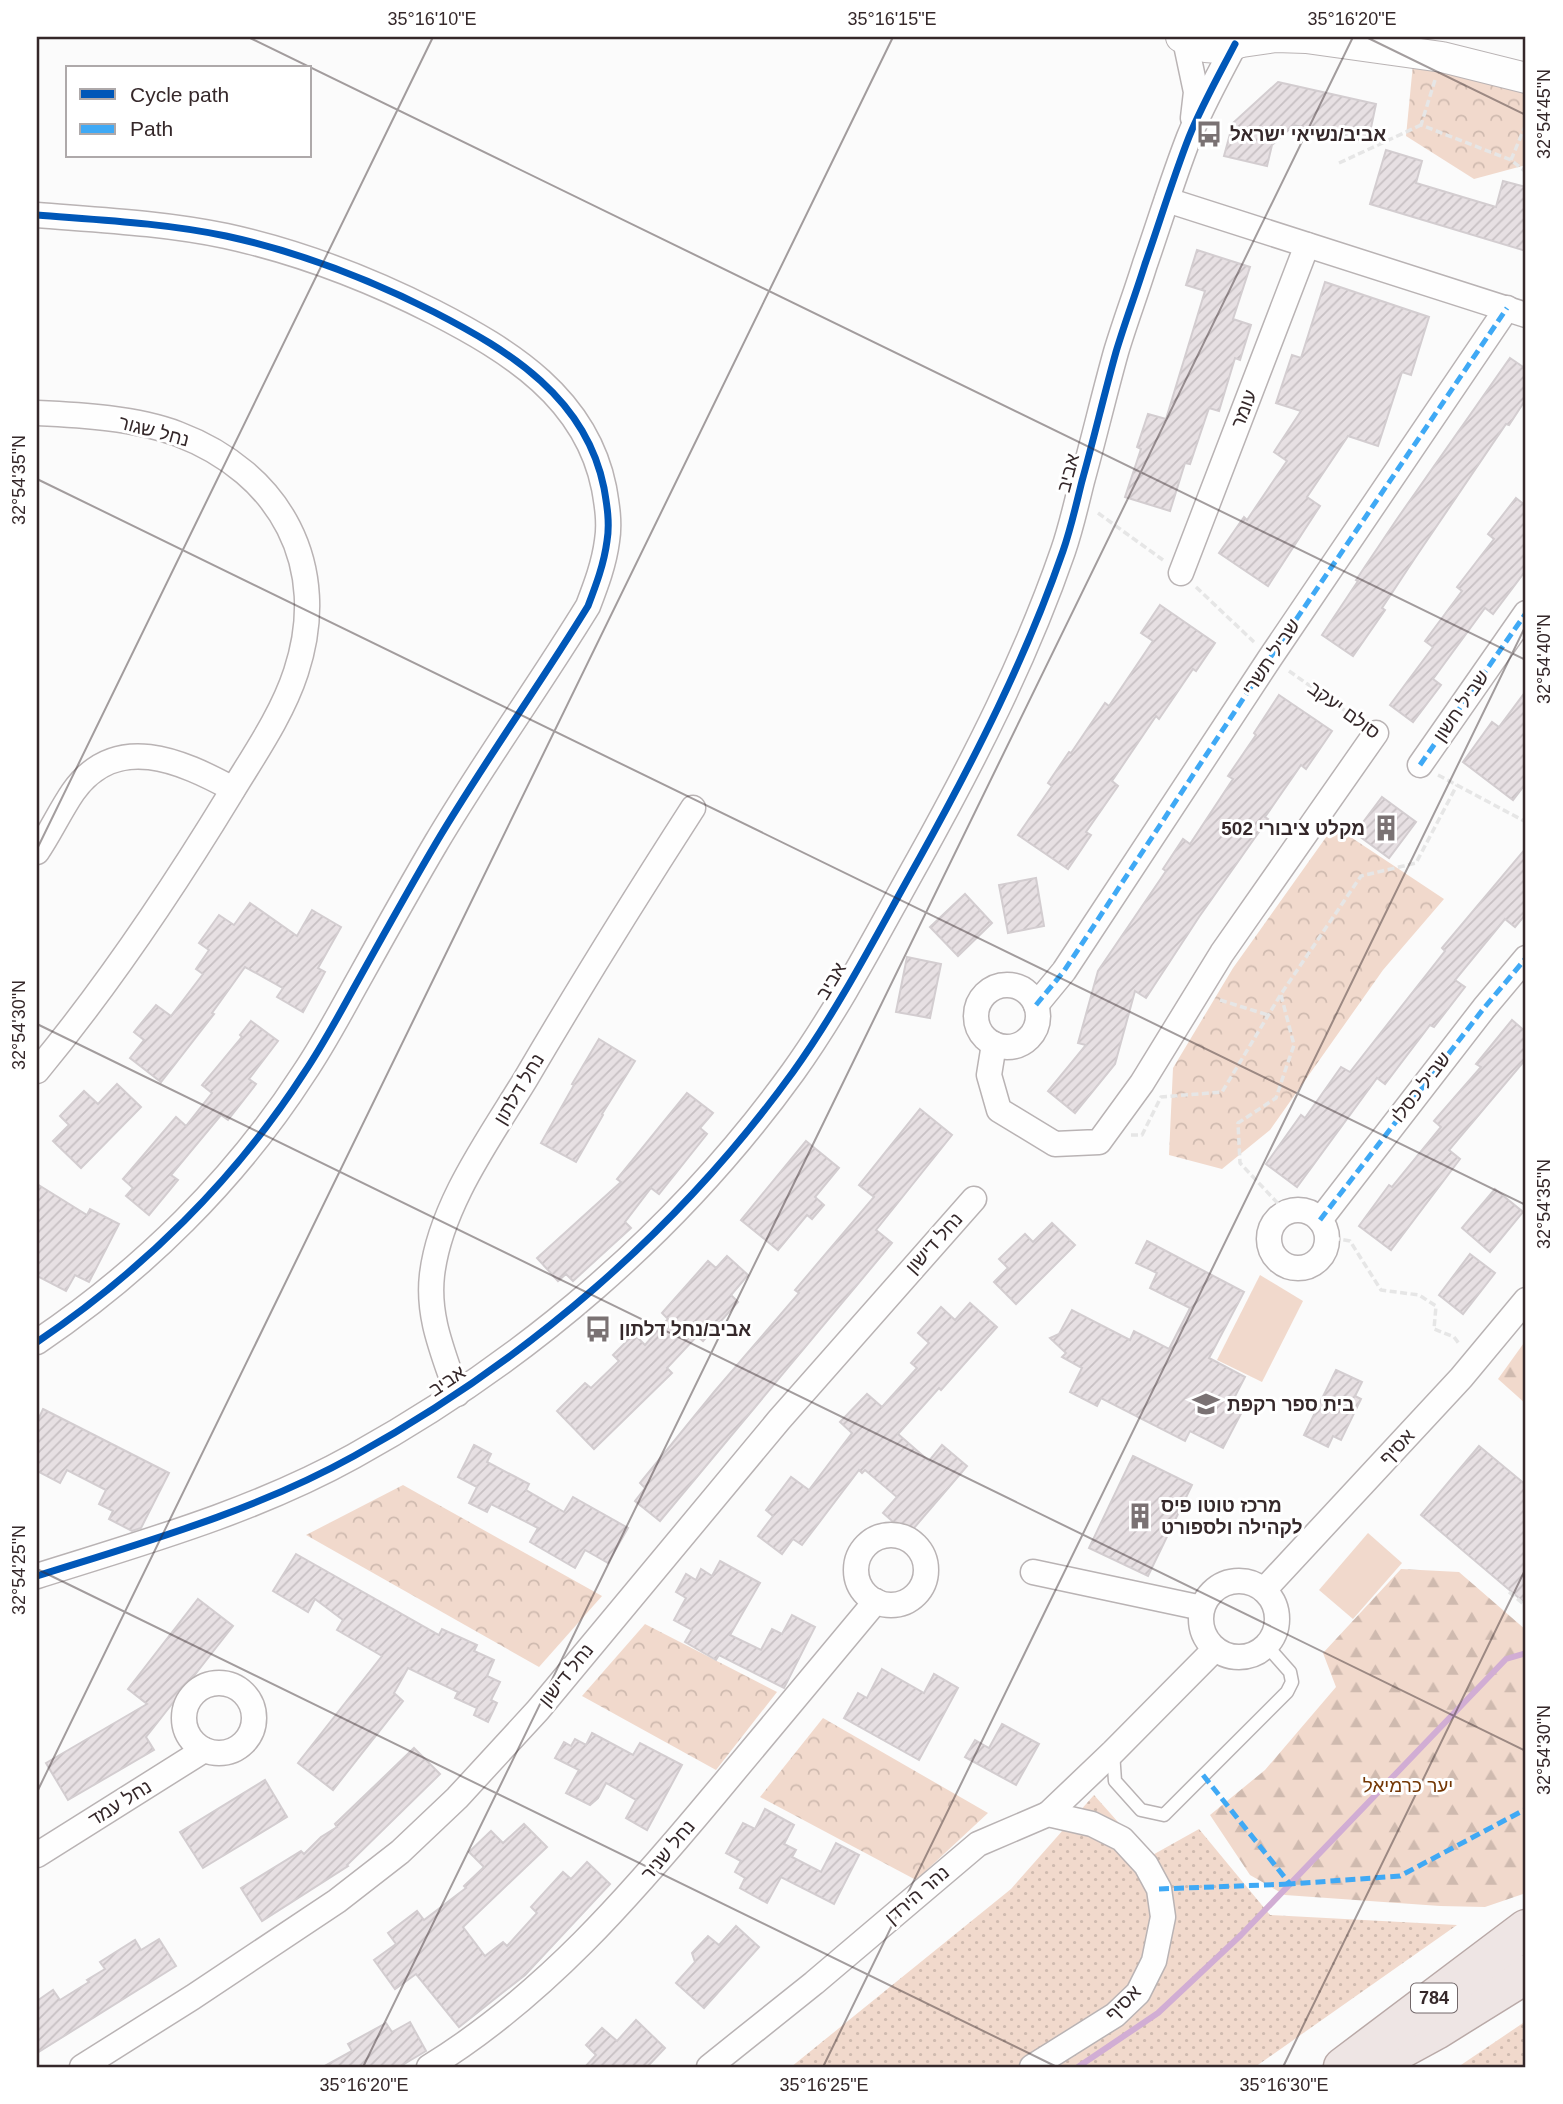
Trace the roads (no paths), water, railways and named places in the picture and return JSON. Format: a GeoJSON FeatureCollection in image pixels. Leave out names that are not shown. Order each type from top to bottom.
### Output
{"type":"FeatureCollection","features":[{"type":"Feature","properties":{"kind":"main road","name":"784"},"geometry":{"type":"LineString","coordinates":[[1343,2067],[1526,1929]]}},
{"type":"Feature","properties":{"kind":"main road"},"geometry":{"type":"LineString","coordinates":[[1365,2067],[1436,2029],[1526,1974]]}},
{"type":"Feature","properties":{"kind":"street"},"geometry":{"type":"LineString","coordinates":[[1183,38],[1200,47],[1216,48],[1242,41],[1276,37],[1306,38],[1442,57],[1526,78]]}},
{"type":"Feature","properties":{"kind":"street","name":"אביב"},"geometry":{"type":"LineString","coordinates":[[1183,38],[1196,92],[1191,133]]}},
{"type":"Feature","properties":{"kind":"street","name":"אביב"},"geometry":{"type":"LineString","coordinates":[[37,1576],[200,1524],[275,1495],[350,1458],[424,1415],[496,1368],[565,1314],[630,1257],[690,1197],[746,1134],[795,1068],[838,1001],[942,818],[989,725],[1050,588],[1066,543],[1117,347],[1191,133],[1242,41]]}},
{"type":"Feature","properties":{"kind":"street"},"geometry":{"type":"LineString","coordinates":[[1167,200],[1516,312]]}},
{"type":"Feature","properties":{"kind":"street"},"geometry":{"type":"LineString","coordinates":[[37,215],[194,230],[309,258],[383,288],[495,345],[550,389],[572,415],[589,443],[601,473],[607,505],[608,538],[601,572],[588,606],[448,824],[333,1026],[275,1117],[242,1159],[170,1235],[91,1303],[37,1342]]}},
{"type":"Feature","properties":{"kind":"street","name":"עומר"},"geometry":{"type":"LineString","coordinates":[[1181,573],[1307,245]]}},
{"type":"Feature","properties":{"kind":"street","name":"שביל תשרי"},"geometry":{"type":"LineString","coordinates":[[1036,1005],[1064,971],[1270,658],[1516,312]]}},
{"type":"Feature","properties":{"kind":"street","name":"נחל שגור"},"geometry":{"type":"LineString","coordinates":[[37,413],[142,425],[176,433],[208,447],[237,466],[263,490],[284,518],[299,551],[307,588],[306,628],[296,672],[280,708],[189,862],[135,942],[37,1071]]}},
{"type":"Feature","properties":{"kind":"street","name":"שביל חשון"},"geometry":{"type":"LineString","coordinates":[[1420,765],[1526,613]]}},
{"type":"Feature","properties":{"kind":"street"},"geometry":{"type":"LineString","coordinates":[[994,1044],[989,1076],[999,1110],[1055,1144],[1099,1142],[1142,1083],[1222,953],[1376,733]]}},
{"type":"Feature","properties":{"kind":"street"},"geometry":{"type":"LineString","coordinates":[[37,852],[80,783],[101,765],[117,759],[134,756],[171,761],[233,789]]}},
{"type":"Feature","properties":{"kind":"street","name":"נחל דלתון"},"geometry":{"type":"LineString","coordinates":[[457,1394],[437,1339],[431,1298],[436,1252],[444,1225],[463,1185],[511,1103],[618,925],[693,808]]}},
{"type":"Feature","properties":{"kind":"street","name":"שביל כסלו"},"geometry":{"type":"LineString","coordinates":[[1324,1229],[1467,1029],[1526,958]]}},
{"type":"Feature","properties":{"kind":"street"},"geometry":{"type":"LineString","coordinates":[[1014,986],[1023,989],[1036,1005],[1039,1015],[1037,1026],[1032,1035],[1015,1047],[1004,1047],[986,1039],[976,1021],[980,1002],[994,988],[1014,986]]}},
{"type":"Feature","properties":{"kind":"street","name":"נחל דישון"},"geometry":{"type":"LineString","coordinates":[[82,2067],[337,1901],[400,1852],[448,1807],[538,1710],[771,1429],[974,1199]]}},
{"type":"Feature","properties":{"kind":"street"},"geometry":{"type":"LineString","coordinates":[[1304,1210],[1313,1214],[1324,1229],[1327,1248],[1315,1264],[1306,1268],[1286,1266],[1278,1261],[1269,1244],[1272,1226],[1286,1212],[1304,1210]]}},
{"type":"Feature","properties":{"kind":"street","name":"אסיף"},"geometry":{"type":"LineString","coordinates":[[1264,1590],[1473,1364],[1526,1300]]}},
{"type":"Feature","properties":{"kind":"street"},"geometry":{"type":"LineString","coordinates":[[1032,1572],[1202,1608]]}},
{"type":"Feature","properties":{"kind":"street"},"geometry":{"type":"LineString","coordinates":[[1231,1581],[1254,1584],[1264,1590],[1277,1612],[1278,1624],[1267,1646],[1257,1654],[1245,1658],[1233,1658],[1215,1649],[1201,1627],[1202,1608],[1210,1593],[1231,1581]]}},
{"type":"Feature","properties":{"kind":"street","name":"נחל שניר"},"geometry":{"type":"LineString","coordinates":[[429,2067],[473,2038],[531,1992],[613,1912],[671,1847],[876,1601]]}},
{"type":"Feature","properties":{"kind":"street"},"geometry":{"type":"LineString","coordinates":[[1048,1814],[1215,1649]]}},
{"type":"Feature","properties":{"kind":"street","name":"נחל עמד"},"geometry":{"type":"LineString","coordinates":[[37,1855],[204,1750]]}},
{"type":"Feature","properties":{"kind":"street","name":"אסיף"},"geometry":{"type":"LineString","coordinates":[[1032,2067],[1115,2015],[1138,1993],[1154,1961],[1163,1917],[1159,1889],[1146,1865],[1122,1839],[1092,1824],[1048,1814]]}},
{"type":"Feature","properties":{"kind":"street","name":"נהר הירדן"},"geometry":{"type":"LineString","coordinates":[[709,2067],[814,1983],[978,1844],[1048,1814]]}},
{"type":"Feature","properties":{"kind":"lane"},"geometry":{"type":"LineString","coordinates":[[1113,1752],[1115,1781],[1140,1810],[1164,1815],[1287,1692],[1292,1682],[1290,1672],[1267,1646]]}},
{"type":"Feature","properties":{"kind":"waterway"},"geometry":{"type":"LineString","coordinates":[[1078,2067],[1158,2013],[1241,1935],[1506,1659],[1526,1653]]}},
{"type":"Feature","properties":{"kind":"place","name":"אביב/נשיאי ישראל"},"geometry":{"type":"Point","coordinates":[1209,134]}},
{"type":"Feature","properties":{"kind":"place","name":"מקלט ציבורי 502"},"geometry":{"type":"Point","coordinates":[1386,828]}},
{"type":"Feature","properties":{"kind":"place","name":"אביב/נחל דלתון"},"geometry":{"type":"Point","coordinates":[598,1329]}},
{"type":"Feature","properties":{"kind":"place","name":"בית ספר רקפת"},"geometry":{"type":"Point","coordinates":[1206,1404]}},
{"type":"Feature","properties":{"kind":"place","name":"מרכז טוטו פיס לקהילה ולספורט"},"geometry":{"type":"Point","coordinates":[1140,1516]}},
{"type":"Feature","properties":{"kind":"park label","name":"יער כרמיאל"},"geometry":{"type":"Point","coordinates":[1408,1785]}}]}
